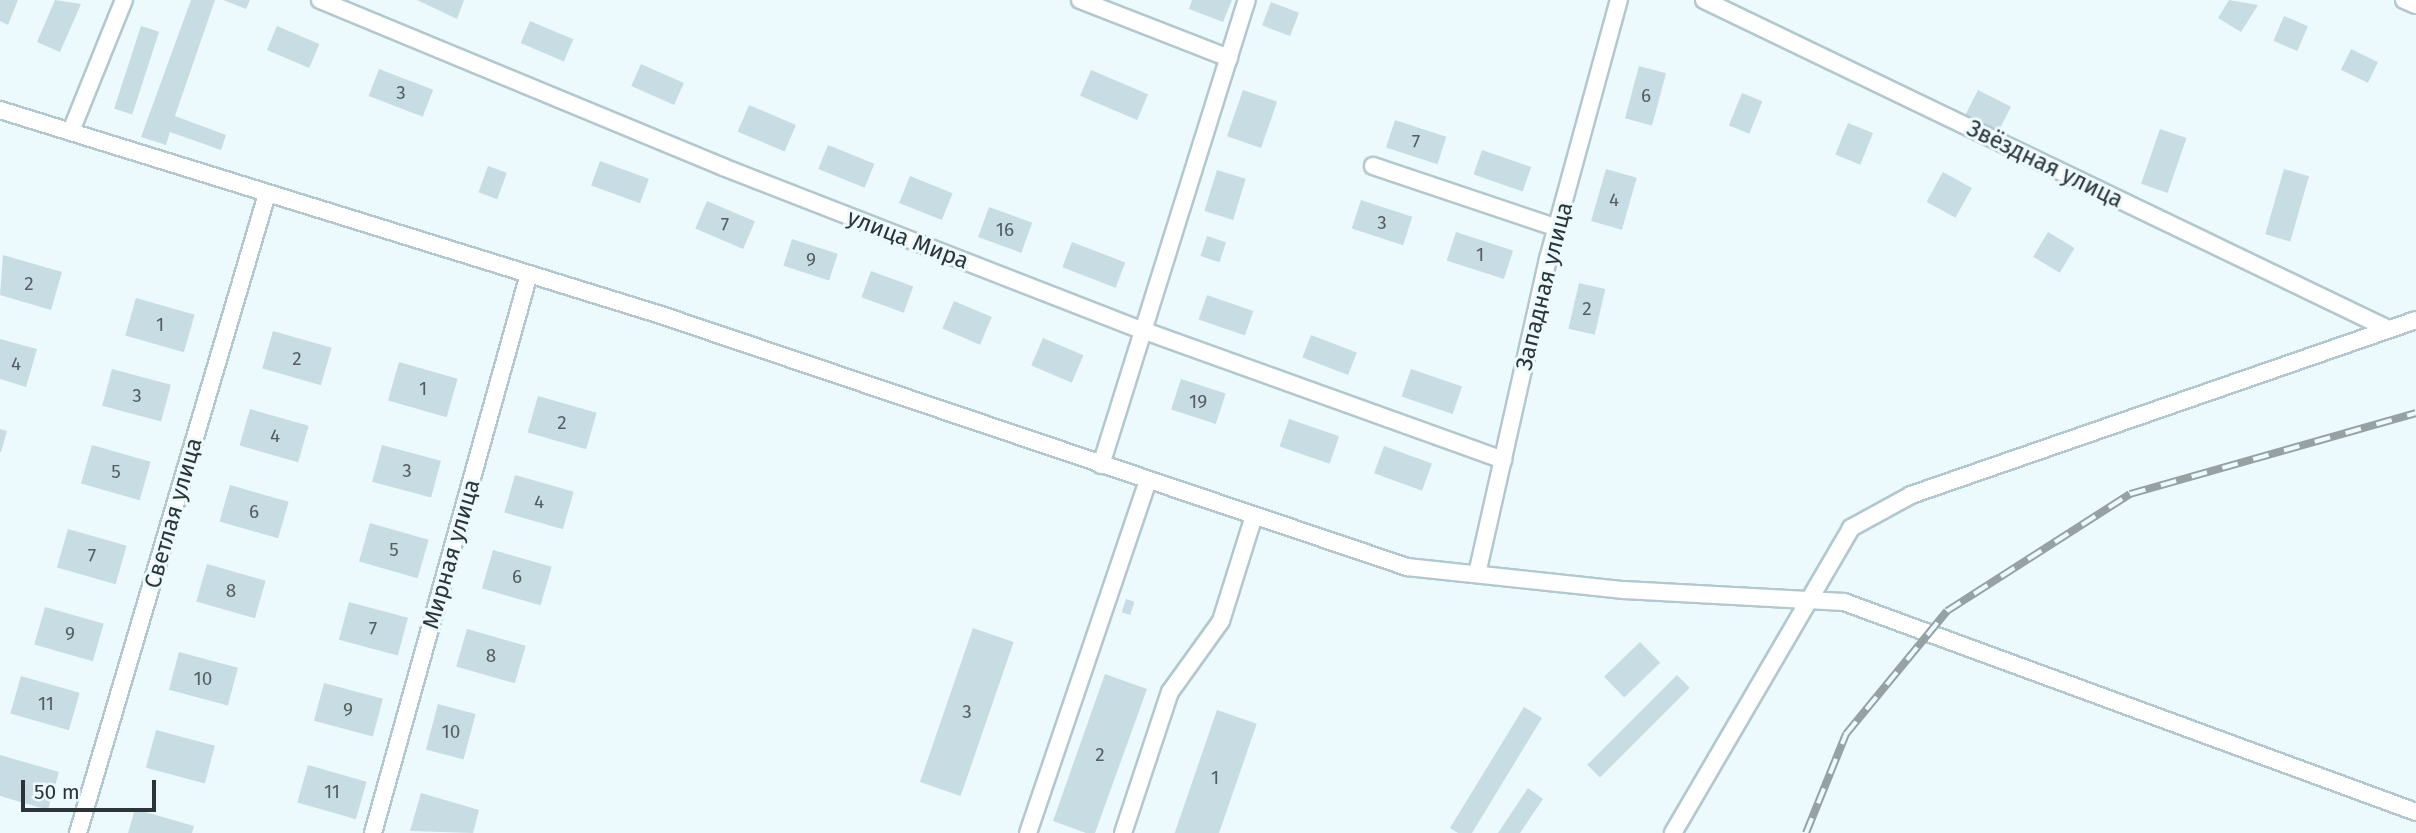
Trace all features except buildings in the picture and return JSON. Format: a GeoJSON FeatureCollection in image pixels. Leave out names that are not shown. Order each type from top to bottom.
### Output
{"type":"FeatureCollection","features":[{"type":"Feature","properties":{"kind":"street"},"geometry":{"type":"LineString","coordinates":[[71,131],[124,0]]}},
{"type":"Feature","properties":{"kind":"street","name":"улица Мира"},"geometry":{"type":"LineString","coordinates":[[320,0],[723,167],[1142,330],[1503,460]]}},
{"type":"Feature","properties":{"kind":"street"},"geometry":{"type":"LineString","coordinates":[[1080,0],[1229,58]]}},
{"type":"Feature","properties":{"kind":"street"},"geometry":{"type":"LineString","coordinates":[[1101,465],[1247,0]]}},
{"type":"Feature","properties":{"kind":"street","name":"Западная улица"},"geometry":{"type":"LineString","coordinates":[[1477,574],[1557,228],[1619,0]]}},
{"type":"Feature","properties":{"kind":"street","name":"Звёздная улица"},"geometry":{"type":"LineString","coordinates":[[1704,0],[2386,328]]}},
{"type":"Feature","properties":{"kind":"street"},"geometry":{"type":"LineString","coordinates":[[2404,0],[2416,5]]}},
{"type":"Feature","properties":{"kind":"street"},"geometry":{"type":"LineString","coordinates":[[1,115],[71,131],[529,274],[1407,567],[1624,590],[1844,602],[2416,812]]}},
{"type":"Feature","properties":{"kind":"street"},"geometry":{"type":"LineString","coordinates":[[1373,166],[1557,228]]}},
{"type":"Feature","properties":{"kind":"street","name":"Светлая улица"},"geometry":{"type":"LineString","coordinates":[[78,833],[267,194]]}},
{"type":"Feature","properties":{"kind":"street","name":"Мирная улица"},"geometry":{"type":"LineString","coordinates":[[373,833],[529,274]]}},
{"type":"Feature","properties":{"kind":"street"},"geometry":{"type":"LineString","coordinates":[[1673,833],[1851,528],[1911,495],[2386,328],[2416,320]]}},
{"type":"Feature","properties":{"kind":"street"},"geometry":{"type":"LineString","coordinates":[[1028,833],[1148,481]]}},
{"type":"Feature","properties":{"kind":"street"},"geometry":{"type":"LineString","coordinates":[[1123,833],[1170,692],[1222,621],[1254,516]]}},
{"type":"Feature","properties":{"kind":"railway"},"geometry":{"type":"LineString","coordinates":[[1806,833],[1846,734],[1947,611],[2130,494],[2416,413]]}}]}
